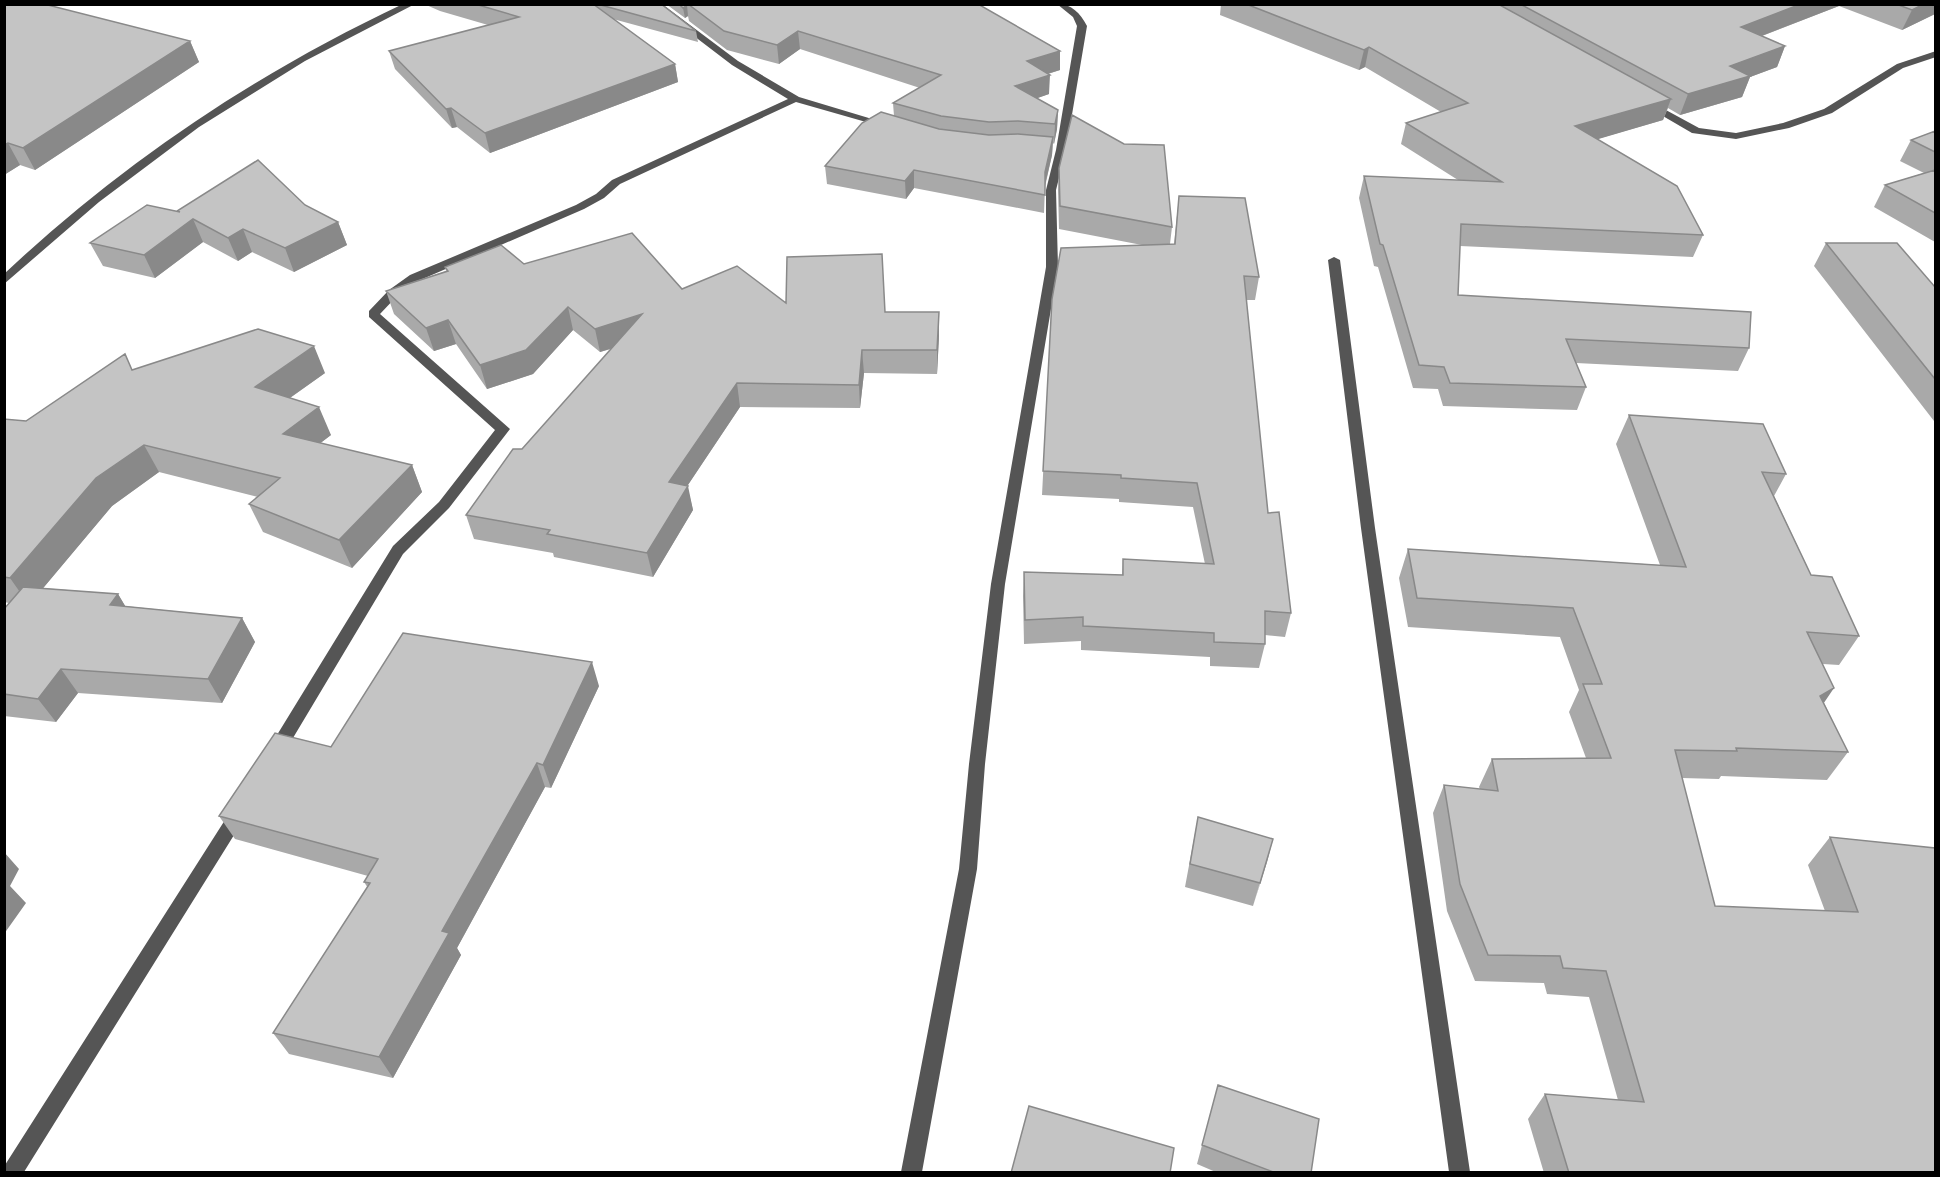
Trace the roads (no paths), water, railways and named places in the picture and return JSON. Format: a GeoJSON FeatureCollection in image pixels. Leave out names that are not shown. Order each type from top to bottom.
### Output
{"type":"FeatureCollection","features":[{"type":"Feature","properties":{"kind":"street"},"geometry":{"type":"LineString","coordinates":[[4,281],[36,250],[136,166],[190,129],[362,26],[411,4]]}},
{"type":"Feature","properties":{"kind":"street"},"geometry":{"type":"LineString","coordinates":[[656,4],[735,63],[795,99],[895,128]]}},
{"type":"Feature","properties":{"kind":"street"},"geometry":{"type":"LineString","coordinates":[[911,1173],[968,869],[977,764],[998,584],[1052,267],[1051,190],[1056,150],[1082,26],[1077,16],[1061,4]]}},
{"type":"Feature","properties":{"kind":"street"},"geometry":{"type":"LineString","coordinates":[[1644,103],[1696,131],[1736,136],[1785,126],[1828,111],[1900,66],[1935,54]]}},
{"type":"Feature","properties":{"kind":"street"},"geometry":{"type":"LineString","coordinates":[[268,765],[398,550],[444,505],[502,429],[374,314],[393,293],[414,278],[580,207],[600,196],[616,182],[795,99]]}},
{"type":"Feature","properties":{"kind":"street"},"geometry":{"type":"LineString","coordinates":[[1334,260],[1368,528],[1460,1173]]}},
{"type":"Feature","properties":{"kind":"street"},"geometry":{"type":"LineString","coordinates":[[12,1173],[243,806]]}}]}
